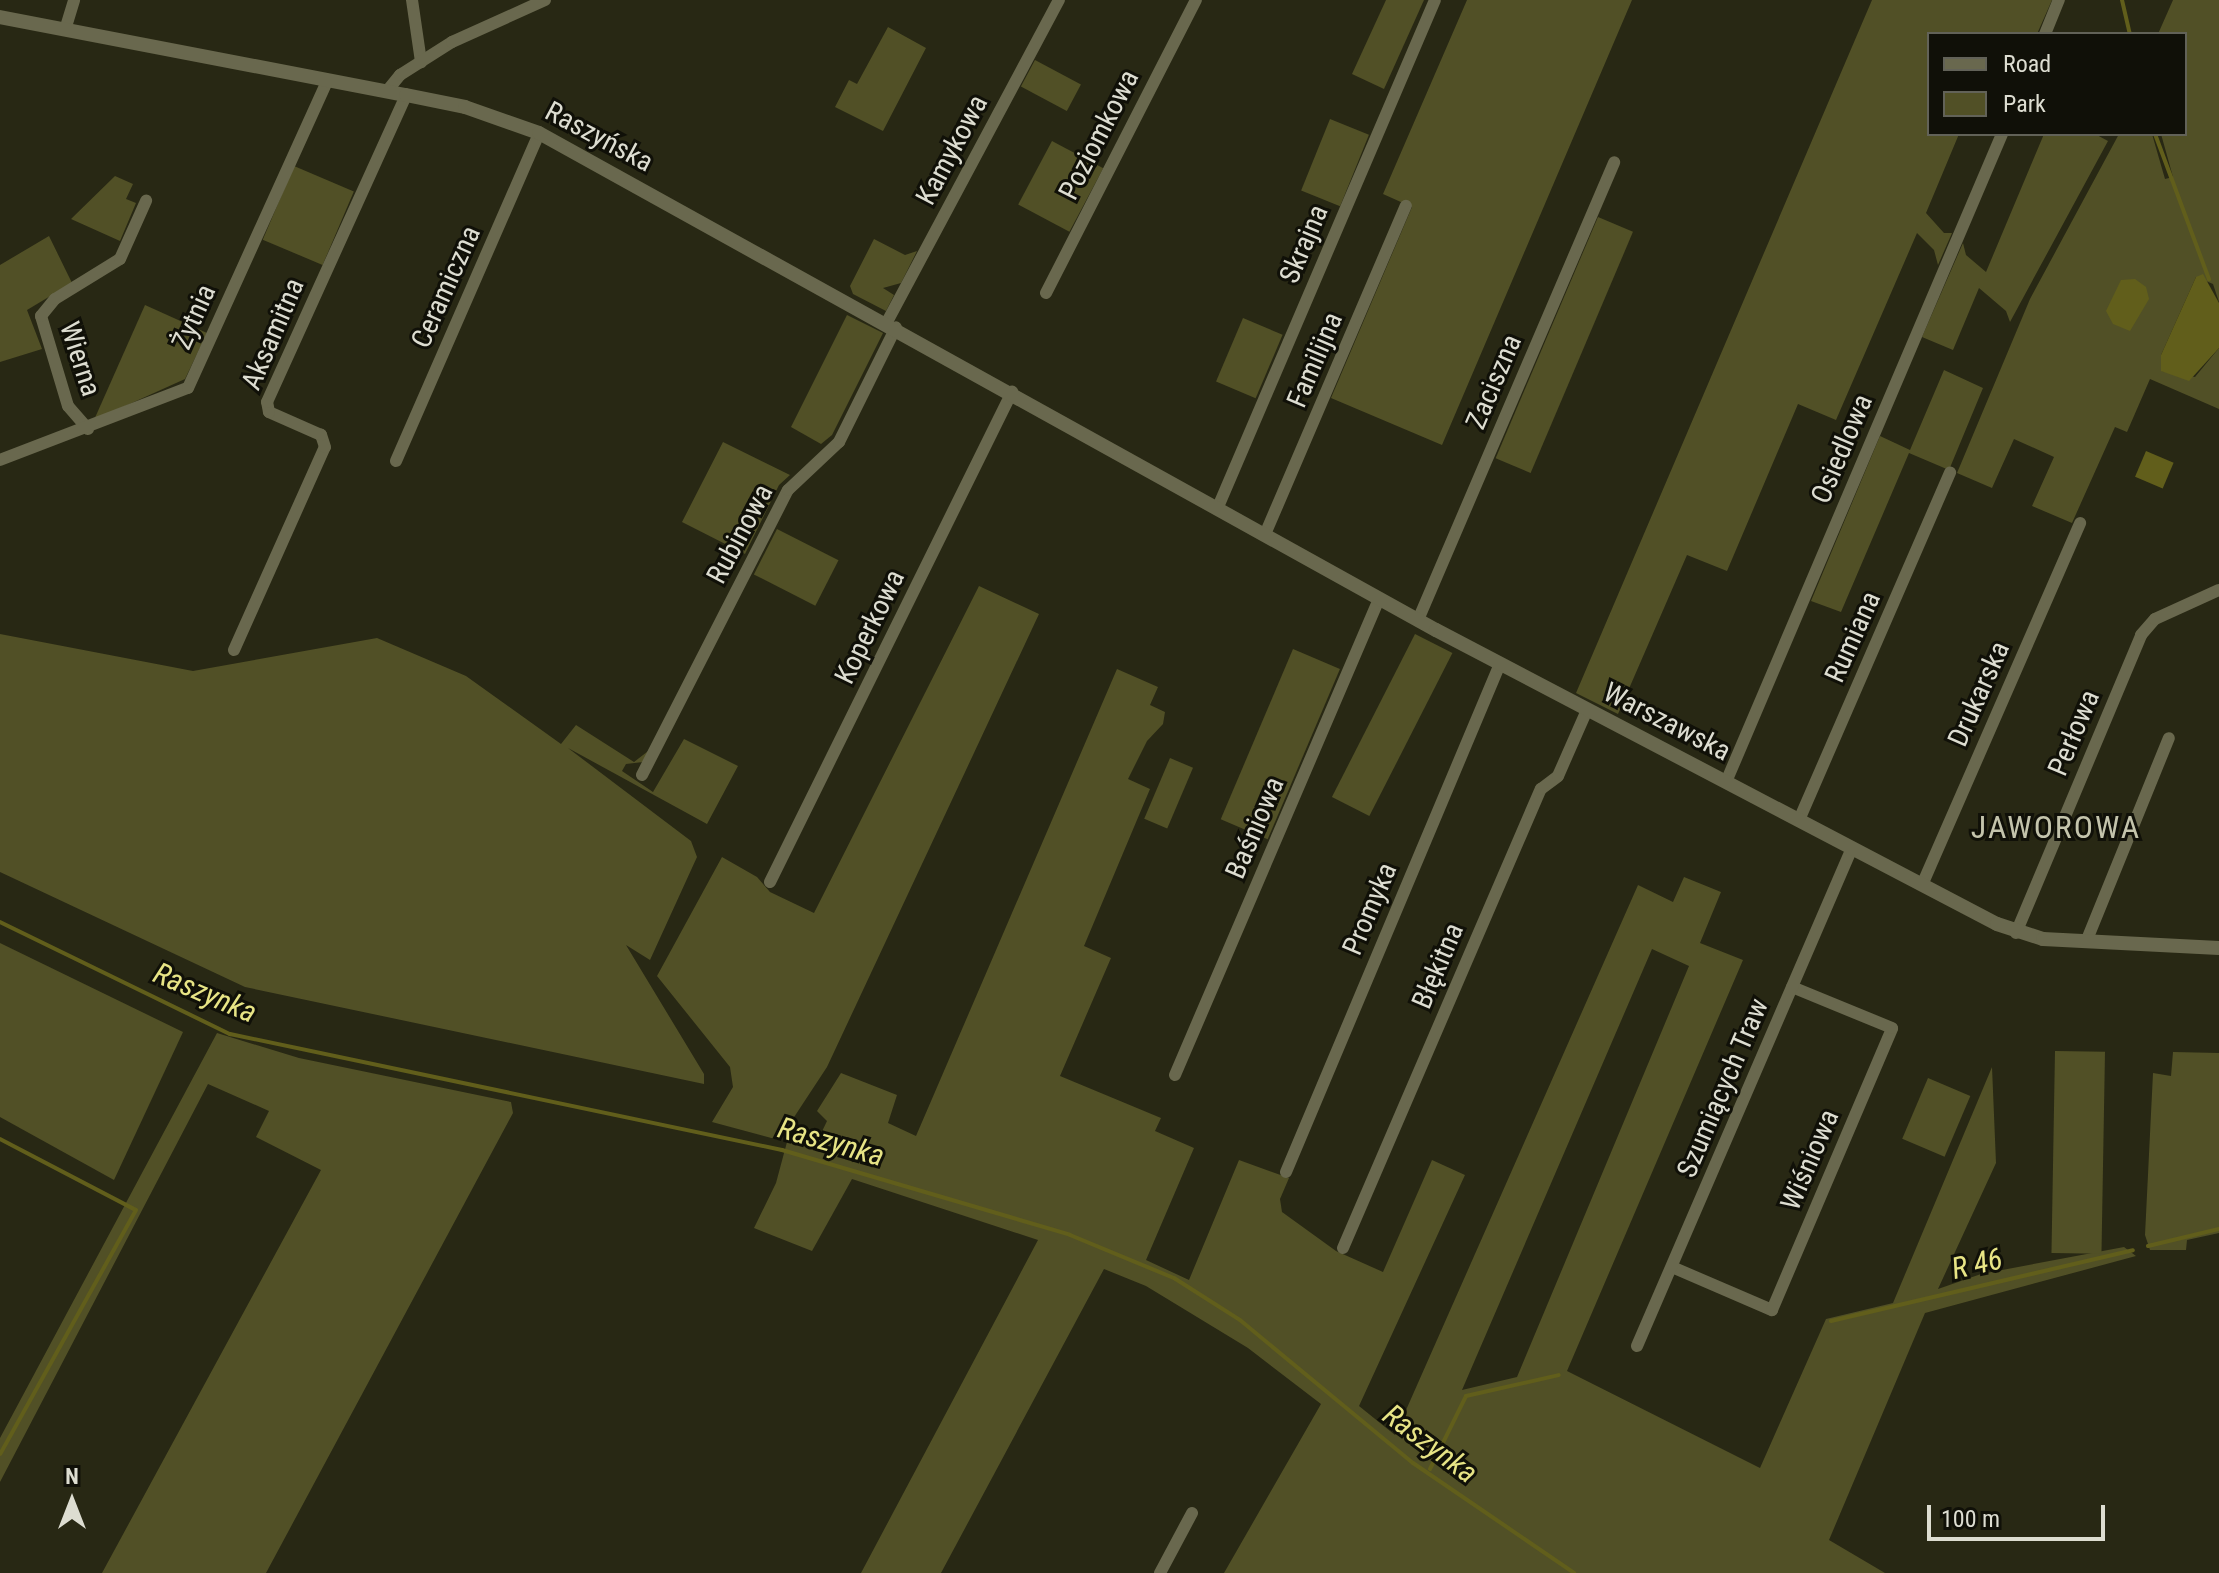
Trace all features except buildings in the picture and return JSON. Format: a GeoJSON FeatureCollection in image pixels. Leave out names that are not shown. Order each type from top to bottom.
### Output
{"type":"FeatureCollection","features":[{"type":"Feature","properties":{"kind":"street"},"geometry":{"type":"LineString","coordinates":[[65,30],[74,0]]}},
{"type":"Feature","properties":{"kind":"street"},"geometry":{"type":"LineString","coordinates":[[412,0],[421,62]]}},
{"type":"Feature","properties":{"kind":"street"},"geometry":{"type":"LineString","coordinates":[[387,91],[421,62],[490,22],[545,0]]}},
{"type":"Feature","properties":{"kind":"street","name":"Kamykowa"},"geometry":{"type":"LineString","coordinates":[[892,325],[1059,0]]}},
{"type":"Feature","properties":{"kind":"street","name":"Poziomkowa"},"geometry":{"type":"LineString","coordinates":[[1046,293],[1196,0]]}},
{"type":"Feature","properties":{"kind":"street","name":"Skrajna"},"geometry":{"type":"LineString","coordinates":[[1218,507],[1435,0]]}},
{"type":"Feature","properties":{"kind":"street"},"geometry":{"type":"LineString","coordinates":[[2046,32],[2059,0]]}},
{"type":"Feature","properties":{"kind":"street","name":"Raszyńska"},"geometry":{"type":"LineString","coordinates":[[0,17],[406,95],[539,133],[1120,451]]}},
{"type":"Feature","properties":{"kind":"street","name":"Żytnia"},"geometry":{"type":"LineString","coordinates":[[0,460],[88,429],[191,385],[327,81]]}},
{"type":"Feature","properties":{"kind":"street","name":"Aksamitna"},"geometry":{"type":"LineString","coordinates":[[234,650],[326,442],[269,412],[267,402],[406,95]]}},
{"type":"Feature","properties":{"kind":"street","name":"Ceramiczna"},"geometry":{"type":"LineString","coordinates":[[396,461],[539,133]]}},
{"type":"Feature","properties":{"kind":"street","name":"Osiedlowa"},"geometry":{"type":"LineString","coordinates":[[1726,782],[2001,136]]}},
{"type":"Feature","properties":{"kind":"street","name":"Zaciszna"},"geometry":{"type":"LineString","coordinates":[[1418,620],[1614,162]]}},
{"type":"Feature","properties":{"kind":"street","name":"Wierna"},"geometry":{"type":"LineString","coordinates":[[88,429],[68,406],[40,322],[48,304],[120,259],[146,201]]}},
{"type":"Feature","properties":{"kind":"street","name":"Familijna"},"geometry":{"type":"LineString","coordinates":[[1266,532],[1406,206]]}},
{"type":"Feature","properties":{"kind":"street","name":"Rubinowa"},"geometry":{"type":"LineString","coordinates":[[642,775],[788,490],[839,442],[892,325]]}},
{"type":"Feature","properties":{"kind":"street","name":"Koperkowa"},"geometry":{"type":"LineString","coordinates":[[770,882],[1012,392]]}},
{"type":"Feature","properties":{"kind":"street","name":"Warszawska"},"geometry":{"type":"LineString","coordinates":[[1120,451],[1418,620],[2016,933],[2086,942],[2219,948]]}},
{"type":"Feature","properties":{"kind":"street","name":"Rumiana"},"geometry":{"type":"LineString","coordinates":[[1799,820],[1950,472]]}},
{"type":"Feature","properties":{"kind":"street","name":"Drukarska"},"geometry":{"type":"LineString","coordinates":[[1922,885],[2080,523]]}},
{"type":"Feature","properties":{"kind":"street","name":"Perłowa"},"geometry":{"type":"LineString","coordinates":[[2016,933],[2141,635],[2155,619],[2219,590]]}},
{"type":"Feature","properties":{"kind":"street","name":"Baśniowa"},"geometry":{"type":"LineString","coordinates":[[1175,1075],[1379,599]]}},
{"type":"Feature","properties":{"kind":"street","name":"Promyka"},"geometry":{"type":"LineString","coordinates":[[1286,1172],[1500,664]]}},
{"type":"Feature","properties":{"kind":"street","name":"Błękitna"},"geometry":{"type":"LineString","coordinates":[[1343,1248],[1541,789],[1558,776],[1587,710]]}},
{"type":"Feature","properties":{"kind":"street"},"geometry":{"type":"LineString","coordinates":[[2086,942],[2169,738]]}},
{"type":"Feature","properties":{"kind":"street","name":"Szumiących Traw"},"geometry":{"type":"LineString","coordinates":[[1637,1346],[1852,848]]}},
{"type":"Feature","properties":{"kind":"street","name":"Wiśniowa"},"geometry":{"type":"LineString","coordinates":[[1672,1267],[1772,1310],[1892,1028],[1792,987]]}},
{"type":"Feature","properties":{"kind":"street"},"geometry":{"type":"LineString","coordinates":[[1160,1573],[1192,1513]]}},
{"type":"Feature","properties":{"kind":"green space"},"geometry":{"type":"Polygon","coordinates":[[[1386,0],[1424,0],[1384,89],[1352,74],[1386,0]]]}},
{"type":"Feature","properties":{"kind":"green space"},"geometry":{"type":"Polygon","coordinates":[[[1467,0],[1632,0],[1442,445],[1331,398],[1412,207],[1383,194],[1467,0]]]}},
{"type":"Feature","properties":{"kind":"green space"},"geometry":{"type":"Polygon","coordinates":[[[1872,0],[2052,0],[2038,32],[1927,32],[1927,136],[1958,136],[1926,213],[1944,233],[1952,233],[1938,265],[1934,250],[1917,233],[1836,420],[1798,404],[1727,571],[1687,555],[1618,714],[1576,693],[1872,0]]]}},
{"type":"Feature","properties":{"kind":"green space"},"geometry":{"type":"Polygon","coordinates":[[[2173,0],[2219,0],[2219,302],[2213,284],[2196,277],[2161,355],[2162,371],[2195,377],[2219,348],[2219,409],[2150,379],[2127,432],[2115,427],[2072,523],[2032,506],[2054,457],[2014,439],[1992,488],[1957,473],[2030,299],[2118,136],[2153,136],[2165,179],[2173,177],[2162,136],[2187,136],[2187,32],[2159,32],[2173,0]]]}},
{"type":"Feature","properties":{"kind":"green space"},"geometry":{"type":"Polygon","coordinates":[[[888,27],[926,48],[883,131],[835,107],[849,80],[857,84],[888,27]]]}},
{"type":"Feature","properties":{"kind":"green space"},"geometry":{"type":"Polygon","coordinates":[[[1035,60],[1081,84],[1067,111],[1021,86],[1035,60]]]}},
{"type":"Feature","properties":{"kind":"green space"},"geometry":{"type":"Polygon","coordinates":[[[1330,119],[1369,135],[1340,206],[1301,190],[1330,119]]]}},
{"type":"Feature","properties":{"kind":"green space"},"geometry":{"type":"Polygon","coordinates":[[[2043,136],[2099,136],[2108,141],[2010,322],[2006,311],[1979,288],[1953,350],[1922,337],[1963,243],[1966,255],[1986,272],[2043,136]]]}},
{"type":"Feature","properties":{"kind":"green space"},"geometry":{"type":"Polygon","coordinates":[[[1052,141],[1103,168],[1069,232],[1018,205],[1052,141]]]}},
{"type":"Feature","properties":{"kind":"green space"},"geometry":{"type":"Polygon","coordinates":[[[294,166],[354,191],[323,265],[263,240],[294,166]]]}},
{"type":"Feature","properties":{"kind":"green space"},"geometry":{"type":"Polygon","coordinates":[[[115,176],[133,184],[126,199],[136,203],[120,241],[71,219],[115,176]]]}},
{"type":"Feature","properties":{"kind":"green space"},"geometry":{"type":"Polygon","coordinates":[[[1598,217],[1633,232],[1531,473],[1496,458],[1598,217]]]}},
{"type":"Feature","properties":{"kind":"green space"},"geometry":{"type":"Polygon","coordinates":[[[49,236],[72,283],[27,310],[42,349],[0,362],[0,265],[49,236]]]}},
{"type":"Feature","properties":{"kind":"green space"},"geometry":{"type":"Polygon","coordinates":[[[874,239],[905,255],[917,251],[901,283],[883,288],[894,295],[886,311],[853,294],[850,286],[874,239]]]}},
{"type":"Feature","properties":{"kind":"green space"},"geometry":{"type":"Polygon","coordinates":[[[145,305],[207,333],[185,379],[94,420],[145,305]]]}},
{"type":"Feature","properties":{"kind":"green space"},"geometry":{"type":"Polygon","coordinates":[[[847,315],[883,333],[832,435],[821,444],[791,427],[847,315]]]}},
{"type":"Feature","properties":{"kind":"green space"},"geometry":{"type":"Polygon","coordinates":[[[1243,318],[1283,335],[1256,398],[1216,382],[1243,318]]]}},
{"type":"Feature","properties":{"kind":"green space"},"geometry":{"type":"Polygon","coordinates":[[[1944,370],[1983,388],[1949,470],[1909,453],[1841,612],[1811,601],[1880,436],[1910,450],[1944,370]]]}},
{"type":"Feature","properties":{"kind":"green space"},"geometry":{"type":"Polygon","coordinates":[[[723,442],[790,475],[779,485],[745,554],[682,522],[723,442]]]}},
{"type":"Feature","properties":{"kind":"green space"},"geometry":{"type":"Polygon","coordinates":[[[777,529],[838,560],[815,606],[754,574],[777,529]]]}},
{"type":"Feature","properties":{"kind":"green space"},"geometry":{"type":"Polygon","coordinates":[[[979,586],[1039,614],[827,1067],[779,1140],[712,1122],[733,1087],[730,1067],[657,976],[722,857],[757,877],[770,892],[814,913],[979,586]]]}},
{"type":"Feature","properties":{"kind":"green space"},"geometry":{"type":"Polygon","coordinates":[[[0,634],[193,671],[377,638],[466,676],[561,744],[576,725],[634,762],[652,748],[643,762],[626,764],[622,771],[653,792],[684,739],[738,766],[707,824],[568,748],[691,841],[697,857],[650,960],[626,945],[704,1074],[704,1084],[245,987],[0,872],[0,634]]]}},
{"type":"Feature","properties":{"kind":"green space"},"geometry":{"type":"Polygon","coordinates":[[[1415,634],[1452,653],[1369,816],[1332,797],[1415,634]]]}},
{"type":"Feature","properties":{"kind":"green space"},"geometry":{"type":"Polygon","coordinates":[[[1293,649],[1340,669],[1268,839],[1221,819],[1293,649]]]}},
{"type":"Feature","properties":{"kind":"green space"},"geometry":{"type":"Polygon","coordinates":[[[1117,669],[1158,687],[1150,705],[1165,712],[1163,724],[1147,741],[1128,779],[1150,789],[1084,946],[1111,958],[1060,1076],[1161,1118],[1155,1131],[1194,1148],[1146,1260],[1189,1280],[1239,1160],[1289,1178],[1280,1199],[1282,1212],[1336,1251],[1383,1272],[1432,1160],[1465,1175],[1359,1406],[1395,1435],[1638,885],[1673,902],[1684,877],[1721,892],[1700,943],[1743,960],[1567,1371],[1760,1468],[1826,1319],[1893,1303],[1992,1067],[1996,1163],[1938,1289],[1981,1274],[2124,1247],[2136,1256],[1925,1313],[1829,1540],[1885,1573],[1224,1573],[1321,1404],[1248,1348],[1146,1286],[1104,1269],[941,1573],[861,1573],[1038,1240],[852,1179],[812,1251],[754,1228],[776,1183],[787,1142],[815,1146],[827,1121],[817,1111],[841,1073],[897,1095],[888,1123],[916,1136],[1117,669]],[[1652,949],[1462,1390],[1517,1377],[1689,966],[1652,949]]]}},
{"type":"Feature","properties":{"kind":"green space"},"geometry":{"type":"Polygon","coordinates":[[[1170,758],[1193,768],[1167,829],[1144,819],[1170,758]]]}},
{"type":"Feature","properties":{"kind":"green space"},"geometry":{"type":"Polygon","coordinates":[[[0,943],[183,1032],[114,1180],[0,1117],[0,943]]]}},
{"type":"Feature","properties":{"kind":"green space"},"geometry":{"type":"Polygon","coordinates":[[[217,1033],[299,1058],[511,1102],[513,1113],[266,1573],[102,1573],[321,1170],[256,1137],[269,1111],[208,1084],[0,1482],[0,1438],[217,1033]]]}},
{"type":"Feature","properties":{"kind":"green space"},"geometry":{"type":"Polygon","coordinates":[[[2055,1051],[2105,1052],[2101,1254],[2051,1253],[2055,1051]]]}},
{"type":"Feature","properties":{"kind":"green space"},"geometry":{"type":"Polygon","coordinates":[[[2173,1052],[2219,1053],[2219,1233],[2187,1240],[2186,1250],[2150,1250],[2145,1235],[2153,1073],[2171,1076],[2173,1052]]]}},
{"type":"Feature","properties":{"kind":"green space"},"geometry":{"type":"Polygon","coordinates":[[[1928,1078],[1970,1096],[1945,1157],[1902,1139],[1928,1078]]]}},
{"type":"Feature","properties":{"kind":"shaded area"},"geometry":{"type":"Polygon","coordinates":[[[2203,274],[2219,303],[2219,348],[2189,381],[2161,371],[2161,355],[2196,277],[2203,274]]]}},
{"type":"Feature","properties":{"kind":"shaded area"},"geometry":{"type":"Polygon","coordinates":[[[2135,279],[2146,287],[2149,299],[2130,331],[2113,324],[2106,311],[2121,280],[2135,279]]]}},
{"type":"Feature","properties":{"kind":"shaded area"},"geometry":{"type":"Polygon","coordinates":[[[2146,451],[2174,463],[2163,488],[2135,477],[2146,451]]]}},
{"type":"Feature","properties":{"kind":"waterway"},"geometry":{"type":"LineString","coordinates":[[2122,0],[2130,32]]}},
{"type":"Feature","properties":{"kind":"waterway"},"geometry":{"type":"LineString","coordinates":[[2156,136],[2209,279]]}},
{"type":"Feature","properties":{"kind":"waterway","name":"Raszynka"},"geometry":{"type":"LineString","coordinates":[[0,922],[230,1034],[782,1150],[1070,1235],[1174,1278],[1240,1320],[1413,1463],[1574,1573]]}},
{"type":"Feature","properties":{"kind":"waterway"},"geometry":{"type":"LineString","coordinates":[[0,1139],[136,1210],[0,1454]]}},
{"type":"Feature","properties":{"kind":"waterway","name":"R 46"},"geometry":{"type":"LineString","coordinates":[[2148,1246],[2219,1229]]}},
{"type":"Feature","properties":{"kind":"waterway","name":"R 46"},"geometry":{"type":"LineString","coordinates":[[1831,1321],[2133,1250]]}},
{"type":"Feature","properties":{"kind":"waterway","name":"R 46"},"geometry":{"type":"LineString","coordinates":[[1430,1469],[1466,1396],[1559,1375]]}},
{"type":"Feature","properties":{"kind":"district","name":"JAWOROWA"},"geometry":{"type":"Point","coordinates":[2056,827]}}]}
